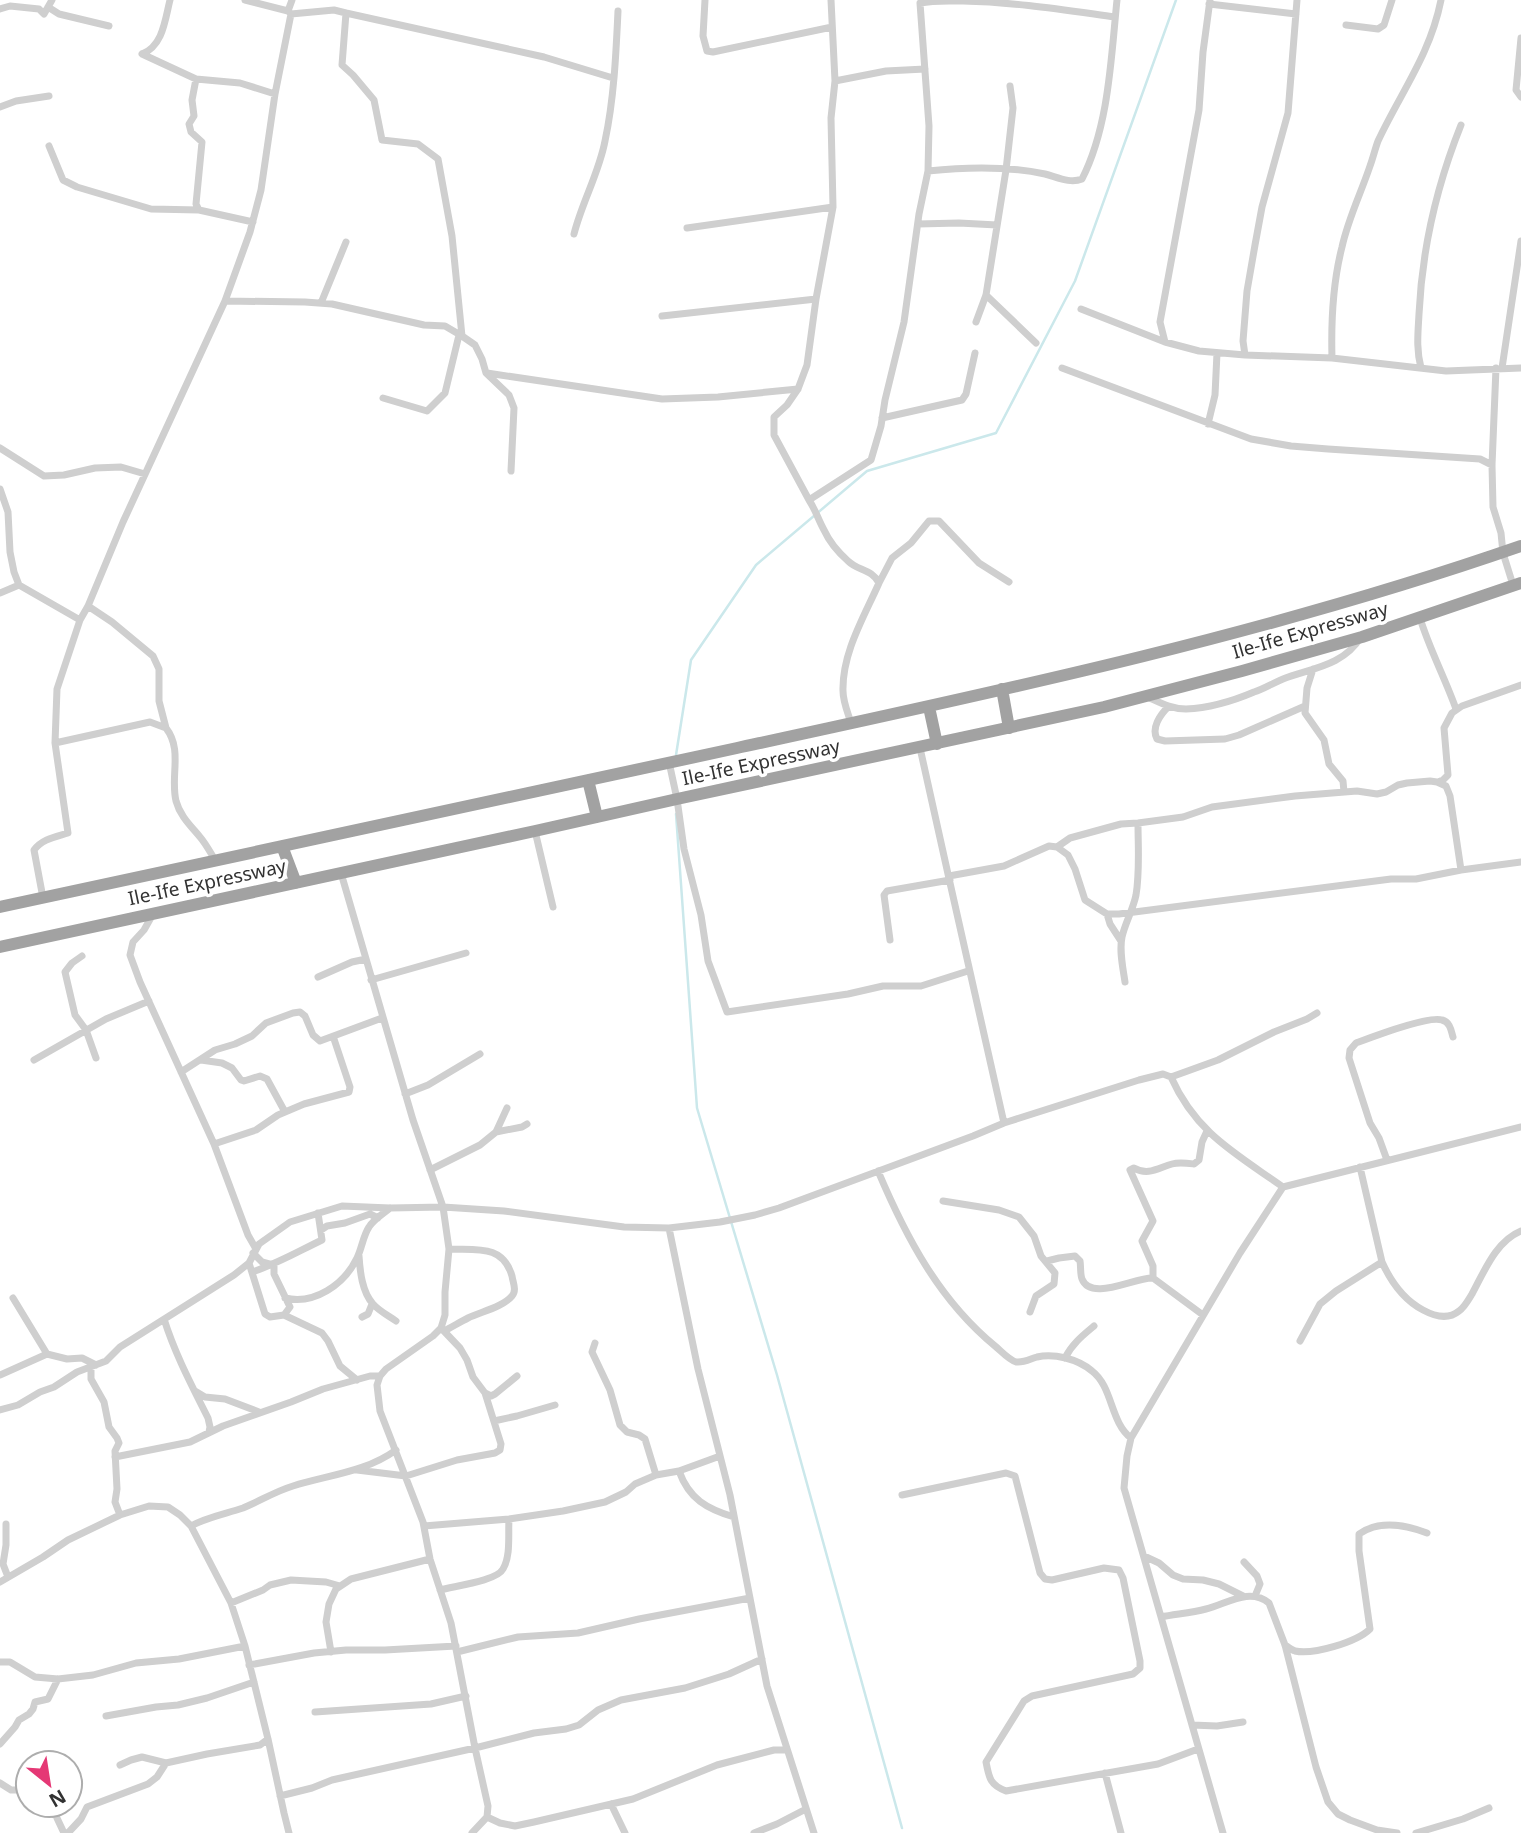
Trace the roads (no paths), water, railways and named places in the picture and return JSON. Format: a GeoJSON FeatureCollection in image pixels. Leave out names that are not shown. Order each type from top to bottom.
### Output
{"type":"FeatureCollection","features":[{"type":"Feature","properties":{"kind":"highway","name":"Ile-Ife Expressway"},"geometry":{"type":"LineString","coordinates":[[0,907],[1107,666],[1268,625],[1521,546]]}},
{"type":"Feature","properties":{"kind":"highway","name":"Ile-Ife Expressway"},"geometry":{"type":"LineString","coordinates":[[0,947],[1104,707],[1362,637],[1517,584]]}},
{"type":"Feature","properties":{"kind":"highway"},"geometry":{"type":"LineString","coordinates":[[1002,689],[1009,728]]}},
{"type":"Feature","properties":{"kind":"highway"},"geometry":{"type":"LineString","coordinates":[[929,706],[937,744]]}},
{"type":"Feature","properties":{"kind":"highway"},"geometry":{"type":"LineString","coordinates":[[588,780],[597,817]]}},
{"type":"Feature","properties":{"kind":"highway"},"geometry":{"type":"LineString","coordinates":[[282,846],[296,883]]}},
{"type":"Feature","properties":{"kind":"street"},"geometry":{"type":"LineString","coordinates":[[170,0],[163,30],[152,50],[142,54],[196,79],[240,83],[275,94]]}},
{"type":"Feature","properties":{"kind":"street"},"geometry":{"type":"LineString","coordinates":[[245,0],[290,12],[334,10],[544,57],[614,78]]}},
{"type":"Feature","properties":{"kind":"street"},"geometry":{"type":"LineString","coordinates":[[43,898],[34,850],[38,843],[68,833],[55,743],[57,689],[80,620],[225,301],[253,222],[261,191],[292,0]]}},
{"type":"Feature","properties":{"kind":"street"},"geometry":{"type":"LineString","coordinates":[[705,0],[703,36],[707,51],[713,52],[832,27]]}},
{"type":"Feature","properties":{"kind":"street"},"geometry":{"type":"LineString","coordinates":[[831,0],[835,80],[831,118],[833,207],[807,365],[798,389],[774,417],[774,435],[835,547],[848,562],[875,576],[879,583]]}},
{"type":"Feature","properties":{"kind":"street"},"geometry":{"type":"LineString","coordinates":[[808,500],[871,460],[904,322],[928,172],[929,126],[920,2],[942,0],[1012,3],[1115,17]]}},
{"type":"Feature","properties":{"kind":"street"},"geometry":{"type":"LineString","coordinates":[[928,172],[967,167],[1044,174],[1075,182],[1082,179],[1097,138],[1109,79],[1116,0]]}},
{"type":"Feature","properties":{"kind":"street"},"geometry":{"type":"LineString","coordinates":[[1245,355],[1247,290],[1262,207],[1288,113],[1297,0]]}},
{"type":"Feature","properties":{"kind":"street"},"geometry":{"type":"LineString","coordinates":[[1346,25],[1378,29],[1384,25],[1392,0]]}},
{"type":"Feature","properties":{"kind":"street"},"geometry":{"type":"LineString","coordinates":[[1332,358],[1341,248],[1350,218],[1377,143],[1419,65],[1441,0]]}},
{"type":"Feature","properties":{"kind":"street"},"geometry":{"type":"LineString","coordinates":[[1165,342],[1160,322],[1199,110],[1209,2],[1296,14]]}},
{"type":"Feature","properties":{"kind":"street"},"geometry":{"type":"LineString","coordinates":[[0,9],[10,6],[39,9],[44,14],[50,4],[59,15],[109,26]]}},
{"type":"Feature","properties":{"kind":"street"},"geometry":{"type":"LineString","coordinates":[[574,234],[605,142],[614,78],[618,11]]}},
{"type":"Feature","properties":{"kind":"street"},"geometry":{"type":"LineString","coordinates":[[346,13],[342,65],[374,100],[382,140],[418,144],[438,159],[452,236],[461,335],[445,393],[428,411],[383,398]]}},
{"type":"Feature","properties":{"kind":"street"},"geometry":{"type":"LineString","coordinates":[[1521,38],[1516,90],[1521,97]]}},
{"type":"Feature","properties":{"kind":"street"},"geometry":{"type":"LineString","coordinates":[[835,80],[886,71],[925,69]]}},
{"type":"Feature","properties":{"kind":"street"},"geometry":{"type":"LineString","coordinates":[[196,79],[192,100],[194,116],[190,124],[191,132],[202,142],[196,204],[199,210]]}},
{"type":"Feature","properties":{"kind":"street"},"geometry":{"type":"LineString","coordinates":[[976,322],[986,295],[1006,170],[1013,108],[1010,86]]}},
{"type":"Feature","properties":{"kind":"street"},"geometry":{"type":"LineString","coordinates":[[0,107],[49,96]]}},
{"type":"Feature","properties":{"kind":"street"},"geometry":{"type":"LineString","coordinates":[[1421,368],[1417,353],[1421,280],[1443,178],[1461,125]]}},
{"type":"Feature","properties":{"kind":"street"},"geometry":{"type":"LineString","coordinates":[[49,146],[63,180],[77,187],[151,209],[199,210],[253,222]]}},
{"type":"Feature","properties":{"kind":"street"},"geometry":{"type":"LineString","coordinates":[[687,228],[833,207]]}},
{"type":"Feature","properties":{"kind":"street"},"geometry":{"type":"LineString","coordinates":[[918,224],[998,225]]}},
{"type":"Feature","properties":{"kind":"street"},"geometry":{"type":"LineString","coordinates":[[321,303],[346,242]]}},
{"type":"Feature","properties":{"kind":"street"},"geometry":{"type":"LineString","coordinates":[[1517,584],[1503,553],[1501,533],[1493,507],[1492,465],[1499,368],[1521,242]]}},
{"type":"Feature","properties":{"kind":"street"},"geometry":{"type":"LineString","coordinates":[[986,295],[1036,343]]}},
{"type":"Feature","properties":{"kind":"street"},"geometry":{"type":"LineString","coordinates":[[662,316],[816,299]]}},
{"type":"Feature","properties":{"kind":"street"},"geometry":{"type":"LineString","coordinates":[[225,301],[332,304],[424,325],[445,326],[461,335],[475,345],[486,373],[509,395],[514,408],[511,471]]}},
{"type":"Feature","properties":{"kind":"street"},"geometry":{"type":"LineString","coordinates":[[1081,309],[1165,342],[1199,352],[1332,358],[1446,371],[1521,368]]}},
{"type":"Feature","properties":{"kind":"street"},"geometry":{"type":"LineString","coordinates":[[882,418],[962,400],[966,394],[975,353]]}},
{"type":"Feature","properties":{"kind":"street"},"geometry":{"type":"LineString","coordinates":[[1208,424],[1215,395],[1217,353]]}},
{"type":"Feature","properties":{"kind":"street"},"geometry":{"type":"LineString","coordinates":[[1062,368],[1251,439],[1291,446],[1479,459],[1492,465]]}},
{"type":"Feature","properties":{"kind":"street"},"geometry":{"type":"LineString","coordinates":[[486,373],[662,399],[718,397],[798,389]]}},
{"type":"Feature","properties":{"kind":"street"},"geometry":{"type":"LineString","coordinates":[[0,448],[44,476],[121,467],[145,474]]}},
{"type":"Feature","properties":{"kind":"street"},"geometry":{"type":"LineString","coordinates":[[0,489],[8,512],[13,572],[19,585],[80,620]]}},
{"type":"Feature","properties":{"kind":"street"},"geometry":{"type":"LineString","coordinates":[[851,723],[843,694],[844,669],[857,628],[886,566],[929,521],[939,521],[979,563],[1009,582]]}},
{"type":"Feature","properties":{"kind":"street"},"geometry":{"type":"LineString","coordinates":[[0,538],[9,536]]}},
{"type":"Feature","properties":{"kind":"street"},"geometry":{"type":"LineString","coordinates":[[0,593],[19,585]]}},
{"type":"Feature","properties":{"kind":"street"},"geometry":{"type":"LineString","coordinates":[[88,606],[153,656],[159,670],[159,701],[166,728],[174,743],[176,799],[181,813],[215,860]]}},
{"type":"Feature","properties":{"kind":"street"},"geometry":{"type":"LineString","coordinates":[[1420,618],[1456,709]]}},
{"type":"Feature","properties":{"kind":"street"},"geometry":{"type":"LineString","coordinates":[[1145,696],[1168,707],[1185,709],[1213,705],[1253,693],[1283,678],[1324,667],[1347,654],[1362,637]]}},
{"type":"Feature","properties":{"kind":"street"},"geometry":{"type":"LineString","coordinates":[[1313,669],[1307,688],[1305,713],[1324,740],[1329,764],[1343,781],[1344,792]]}},
{"type":"Feature","properties":{"kind":"street"},"geometry":{"type":"LineString","coordinates":[[1297,675],[1307,688]]}},
{"type":"Feature","properties":{"kind":"street"},"geometry":{"type":"LineString","coordinates":[[1057,847],[1070,838],[1121,824],[1183,817],[1212,807],[1344,792],[1377,794],[1407,783],[1443,780],[1448,775],[1444,729],[1452,713],[1456,709],[1521,685]]}},
{"type":"Feature","properties":{"kind":"street"},"geometry":{"type":"LineString","coordinates":[[1168,707],[1161,713],[1154,728],[1157,739],[1166,741],[1226,739],[1305,706]]}},
{"type":"Feature","properties":{"kind":"street"},"geometry":{"type":"LineString","coordinates":[[55,743],[150,722],[166,728]]}},
{"type":"Feature","properties":{"kind":"street"},"geometry":{"type":"LineString","coordinates":[[920,748],[1003,1123]]}},
{"type":"Feature","properties":{"kind":"street"},"geometry":{"type":"LineString","coordinates":[[669,762],[708,961],[727,1013],[883,986],[921,986],[968,971]]}},
{"type":"Feature","properties":{"kind":"street"},"geometry":{"type":"LineString","coordinates":[[1437,782],[1446,786],[1450,796],[1461,870]]}},
{"type":"Feature","properties":{"kind":"street"},"geometry":{"type":"LineString","coordinates":[[1125,982],[1121,941],[1129,912],[1135,902],[1139,863],[1138,823]]}},
{"type":"Feature","properties":{"kind":"street"},"geometry":{"type":"LineString","coordinates":[[535,831],[552,907]]}},
{"type":"Feature","properties":{"kind":"street"},"geometry":{"type":"LineString","coordinates":[[890,940],[884,895],[887,891],[1004,866],[1049,846],[1057,847],[1068,855],[1085,900],[1107,914],[1391,879],[1416,879],[1521,862]]}},
{"type":"Feature","properties":{"kind":"street"},"geometry":{"type":"LineString","coordinates":[[341,873],[405,1094],[443,1207],[449,1249],[442,1330]]}},
{"type":"Feature","properties":{"kind":"street"},"geometry":{"type":"LineString","coordinates":[[153,914],[133,942],[130,955],[214,1144],[254,1251],[262,1262],[274,1265]]}},
{"type":"Feature","properties":{"kind":"street"},"geometry":{"type":"LineString","coordinates":[[1107,914],[1121,941]]}},
{"type":"Feature","properties":{"kind":"street"},"geometry":{"type":"LineString","coordinates":[[372,980],[466,954]]}},
{"type":"Feature","properties":{"kind":"street"},"geometry":{"type":"LineString","coordinates":[[82,956],[65,972],[75,1015],[86,1030],[96,1058]]}},
{"type":"Feature","properties":{"kind":"street"},"geometry":{"type":"LineString","coordinates":[[317,977],[352,962],[366,960]]}},
{"type":"Feature","properties":{"kind":"street"},"geometry":{"type":"LineString","coordinates":[[34,1060],[106,1018],[149,1001]]}},
{"type":"Feature","properties":{"kind":"street"},"geometry":{"type":"LineString","coordinates":[[181,1072],[215,1050],[252,1035],[266,1023],[293,1013],[305,1016],[313,1035],[320,1041],[382,1018]]}},
{"type":"Feature","properties":{"kind":"street"},"geometry":{"type":"LineString","coordinates":[[0,1410],[18,1405],[76,1372],[106,1361],[120,1347],[234,1275],[249,1263],[259,1244],[303,1216],[342,1206],[443,1207],[504,1211],[624,1227],[669,1228],[755,1215],[1003,1123],[1139,1080],[1163,1074],[1171,1077],[1219,1060],[1317,1013]]}},
{"type":"Feature","properties":{"kind":"street"},"geometry":{"type":"LineString","coordinates":[[1387,1160],[1357,1085],[1349,1058],[1350,1050],[1356,1042],[1428,1020],[1441,1020],[1450,1025],[1453,1037]]}},
{"type":"Feature","properties":{"kind":"street"},"geometry":{"type":"LineString","coordinates":[[214,1144],[256,1130],[304,1104],[351,1090],[333,1036]]}},
{"type":"Feature","properties":{"kind":"street"},"geometry":{"type":"LineString","coordinates":[[405,1094],[428,1085],[481,1054]]}},
{"type":"Feature","properties":{"kind":"street"},"geometry":{"type":"LineString","coordinates":[[200,1060],[222,1063],[232,1068],[244,1081],[260,1076],[267,1079],[285,1112]]}},
{"type":"Feature","properties":{"kind":"street"},"geometry":{"type":"LineString","coordinates":[[1171,1077],[1185,1104],[1207,1131],[1283,1187]]}},
{"type":"Feature","properties":{"kind":"street"},"geometry":{"type":"LineString","coordinates":[[430,1170],[480,1145],[496,1132],[507,1108]]}},
{"type":"Feature","properties":{"kind":"street"},"geometry":{"type":"LineString","coordinates":[[496,1132],[527,1124]]}},
{"type":"Feature","properties":{"kind":"street"},"geometry":{"type":"LineString","coordinates":[[1223,1833],[1124,1488],[1131,1438],[1240,1253],[1283,1187],[1521,1127]]}},
{"type":"Feature","properties":{"kind":"street"},"geometry":{"type":"LineString","coordinates":[[1153,1278],[1153,1266],[1142,1241],[1153,1222],[1130,1171],[1134,1168],[1148,1172],[1184,1162],[1194,1164],[1199,1160],[1207,1131]]}},
{"type":"Feature","properties":{"kind":"street"},"geometry":{"type":"LineString","coordinates":[[1360,1167],[1382,1262],[1388,1276],[1409,1302],[1437,1316],[1448,1316],[1459,1311],[1502,1245],[1512,1235],[1521,1231]]}},
{"type":"Feature","properties":{"kind":"street"},"geometry":{"type":"LineString","coordinates":[[878,1171],[898,1218],[924,1265],[948,1299],[984,1337],[1014,1361],[1022,1362],[1051,1354],[1091,1370],[1101,1380],[1124,1433],[1131,1438]]}},
{"type":"Feature","properties":{"kind":"street"},"geometry":{"type":"LineString","coordinates":[[943,1201],[999,1210],[1018,1217],[1034,1236],[1041,1256],[1055,1273],[1054,1284],[1037,1296],[1030,1312]]}},
{"type":"Feature","properties":{"kind":"street"},"geometry":{"type":"LineString","coordinates":[[285,1298],[297,1301],[312,1298],[332,1288],[353,1266],[369,1227],[390,1208]]}},
{"type":"Feature","properties":{"kind":"street"},"geometry":{"type":"LineString","coordinates":[[252,1272],[274,1265],[322,1240],[318,1213]]}},
{"type":"Feature","properties":{"kind":"street"},"geometry":{"type":"LineString","coordinates":[[321,1230],[370,1214],[378,1218]]}},
{"type":"Feature","properties":{"kind":"street"},"geometry":{"type":"LineString","coordinates":[[669,1228],[698,1369],[734,1517],[767,1686],[814,1833]]}},
{"type":"Feature","properties":{"kind":"street"},"geometry":{"type":"LineString","coordinates":[[449,1249],[488,1250],[504,1258],[515,1290],[512,1296],[505,1302],[442,1330],[386,1369],[377,1385],[380,1410],[424,1526],[430,1559],[451,1623],[488,1806],[487,1817],[472,1833]]}},
{"type":"Feature","properties":{"kind":"street"},"geometry":{"type":"LineString","coordinates":[[359,1255],[360,1270],[372,1304],[396,1321]]}},
{"type":"Feature","properties":{"kind":"street"},"geometry":{"type":"LineString","coordinates":[[1047,1261],[1075,1256],[1080,1261],[1082,1279],[1096,1290],[1153,1278],[1203,1315]]}},
{"type":"Feature","properties":{"kind":"street"},"geometry":{"type":"LineString","coordinates":[[1300,1341],[1320,1304],[1382,1262]]}},
{"type":"Feature","properties":{"kind":"street"},"geometry":{"type":"LineString","coordinates":[[249,1263],[265,1314],[270,1317],[284,1315],[322,1333],[340,1366],[357,1380]]}},
{"type":"Feature","properties":{"kind":"street"},"geometry":{"type":"LineString","coordinates":[[274,1265],[274,1274],[289,1307],[284,1315]]}},
{"type":"Feature","properties":{"kind":"street"},"geometry":{"type":"LineString","coordinates":[[13,1298],[47,1354]]}},
{"type":"Feature","properties":{"kind":"street"},"geometry":{"type":"LineString","coordinates":[[362,1317],[368,1314],[372,1304]]}},
{"type":"Feature","properties":{"kind":"street"},"geometry":{"type":"LineString","coordinates":[[445,1315],[462,1321]]}},
{"type":"Feature","properties":{"kind":"street"},"geometry":{"type":"LineString","coordinates":[[164,1319],[208,1418],[209,1432]]}},
{"type":"Feature","properties":{"kind":"street"},"geometry":{"type":"LineString","coordinates":[[1065,1358],[1079,1338],[1094,1326]]}},
{"type":"Feature","properties":{"kind":"street"},"geometry":{"type":"LineString","coordinates":[[357,1470],[406,1476],[500,1450],[501,1444],[485,1393],[473,1377],[460,1348],[442,1330]]}},
{"type":"Feature","properties":{"kind":"street"},"geometry":{"type":"LineString","coordinates":[[595,1343],[592,1352],[610,1390],[620,1425],[627,1432],[645,1439],[656,1475]]}},
{"type":"Feature","properties":{"kind":"street"},"geometry":{"type":"LineString","coordinates":[[0,1375],[47,1354],[67,1359],[82,1357],[93,1366]]}},
{"type":"Feature","properties":{"kind":"street"},"geometry":{"type":"LineString","coordinates":[[93,1366],[91,1379],[104,1402],[109,1427],[119,1443],[115,1457],[115,1502],[120,1515]]}},
{"type":"Feature","properties":{"kind":"street"},"geometry":{"type":"LineString","coordinates":[[115,1457],[190,1442],[209,1432],[341,1383],[380,1376]]}},
{"type":"Feature","properties":{"kind":"street"},"geometry":{"type":"LineString","coordinates":[[485,1393],[495,1394],[517,1376]]}},
{"type":"Feature","properties":{"kind":"street"},"geometry":{"type":"LineString","coordinates":[[194,1390],[205,1397],[225,1399],[259,1413]]}},
{"type":"Feature","properties":{"kind":"street"},"geometry":{"type":"LineString","coordinates":[[494,1420],[555,1405]]}},
{"type":"Feature","properties":{"kind":"street"},"geometry":{"type":"LineString","coordinates":[[191,1525],[239,1509],[290,1487],[357,1470],[396,1450]]}},
{"type":"Feature","properties":{"kind":"street"},"geometry":{"type":"LineString","coordinates":[[424,1526],[509,1519],[605,1502],[656,1475],[679,1471],[720,1456]]}},
{"type":"Feature","properties":{"kind":"street"},"geometry":{"type":"LineString","coordinates":[[679,1471],[691,1495],[713,1511],[734,1517]]}},
{"type":"Feature","properties":{"kind":"street"},"geometry":{"type":"LineString","coordinates":[[902,1495],[1006,1473],[1016,1476],[1040,1573],[1045,1579],[1052,1580],[1104,1568],[1119,1570],[1140,1668],[1133,1674],[1032,1696],[1024,1701],[986,1762],[989,1776],[996,1787],[1006,1791],[1158,1764],[1198,1749]]}},
{"type":"Feature","properties":{"kind":"street"},"geometry":{"type":"LineString","coordinates":[[0,1581],[43,1558],[68,1540],[120,1515],[149,1506],[168,1507],[180,1515],[191,1525],[231,1603],[254,1682],[289,1833]]}},
{"type":"Feature","properties":{"kind":"street"},"geometry":{"type":"LineString","coordinates":[[440,1590],[495,1577],[503,1571],[507,1557],[509,1519]]}},
{"type":"Feature","properties":{"kind":"street"},"geometry":{"type":"LineString","coordinates":[[6,1524],[2,1564],[8,1577]]}},
{"type":"Feature","properties":{"kind":"street"},"geometry":{"type":"LineString","coordinates":[[1285,1645],[1303,1651],[1331,1647],[1359,1637],[1370,1629],[1359,1551],[1359,1534],[1365,1529],[1392,1525],[1407,1526],[1427,1533]]}},
{"type":"Feature","properties":{"kind":"street"},"geometry":{"type":"LineString","coordinates":[[1144,1556],[1184,1579],[1219,1584],[1243,1596]]}},
{"type":"Feature","properties":{"kind":"street"},"geometry":{"type":"LineString","coordinates":[[331,1652],[326,1622],[335,1590],[351,1579],[430,1559]]}},
{"type":"Feature","properties":{"kind":"street"},"geometry":{"type":"LineString","coordinates":[[1244,1562],[1257,1576],[1260,1584],[1255,1596]]}},
{"type":"Feature","properties":{"kind":"street"},"geometry":{"type":"LineString","coordinates":[[231,1603],[270,1585],[291,1580],[326,1582],[341,1586]]}},
{"type":"Feature","properties":{"kind":"street"},"geometry":{"type":"LineString","coordinates":[[1161,1617],[1205,1609],[1243,1596],[1255,1596],[1269,1603],[1285,1645],[1316,1767],[1328,1802],[1338,1814],[1350,1820],[1377,1830],[1397,1833]]}},
{"type":"Feature","properties":{"kind":"street"},"geometry":{"type":"LineString","coordinates":[[249,1664],[331,1652],[456,1649],[517,1637],[578,1633],[750,1598]]}},
{"type":"Feature","properties":{"kind":"street"},"geometry":{"type":"LineString","coordinates":[[0,1662],[10,1662],[35,1676],[58,1679],[93,1675],[136,1663],[179,1659],[245,1647]]}},
{"type":"Feature","properties":{"kind":"street"},"geometry":{"type":"LineString","coordinates":[[280,1796],[332,1780],[534,1733],[566,1729],[579,1725],[598,1710],[621,1700],[685,1688],[729,1674],[762,1659]]}},
{"type":"Feature","properties":{"kind":"street"},"geometry":{"type":"LineString","coordinates":[[0,1744],[19,1720],[29,1714],[35,1702],[48,1699],[58,1679]]}},
{"type":"Feature","properties":{"kind":"street"},"geometry":{"type":"LineString","coordinates":[[106,1716],[177,1705],[254,1682]]}},
{"type":"Feature","properties":{"kind":"street"},"geometry":{"type":"LineString","coordinates":[[315,1712],[431,1704],[466,1696]]}},
{"type":"Feature","properties":{"kind":"street"},"geometry":{"type":"LineString","coordinates":[[1192,1725],[1217,1726],[1243,1722]]}},
{"type":"Feature","properties":{"kind":"street"},"geometry":{"type":"LineString","coordinates":[[120,1765],[142,1757],[166,1763],[260,1745],[268,1739]]}},
{"type":"Feature","properties":{"kind":"street"},"geometry":{"type":"LineString","coordinates":[[487,1817],[515,1826],[633,1799],[717,1765],[774,1750],[786,1750]]}},
{"type":"Feature","properties":{"kind":"street"},"geometry":{"type":"LineString","coordinates":[[66,1833],[81,1819],[87,1807],[148,1784],[157,1777],[166,1763]]}},
{"type":"Feature","properties":{"kind":"street"},"geometry":{"type":"LineString","coordinates":[[1105,1773],[1121,1833]]}},
{"type":"Feature","properties":{"kind":"street"},"geometry":{"type":"LineString","coordinates":[[611,1804],[625,1833]]}},
{"type":"Feature","properties":{"kind":"street"},"geometry":{"type":"LineString","coordinates":[[1416,1833],[1443,1830],[1489,1808]]}},
{"type":"Feature","properties":{"kind":"street"},"geometry":{"type":"LineString","coordinates":[[754,1833],[806,1809]]}},
{"type":"Feature","properties":{"kind":"waterway"},"geometry":{"type":"LineString","coordinates":[[676,755],[691,660],[756,565],[867,471],[996,433],[1075,281],[1176,0]]}},
{"type":"Feature","properties":{"kind":"waterway"},"geometry":{"type":"LineString","coordinates":[[676,814],[697,1108],[777,1375],[902,1828]]}}]}
